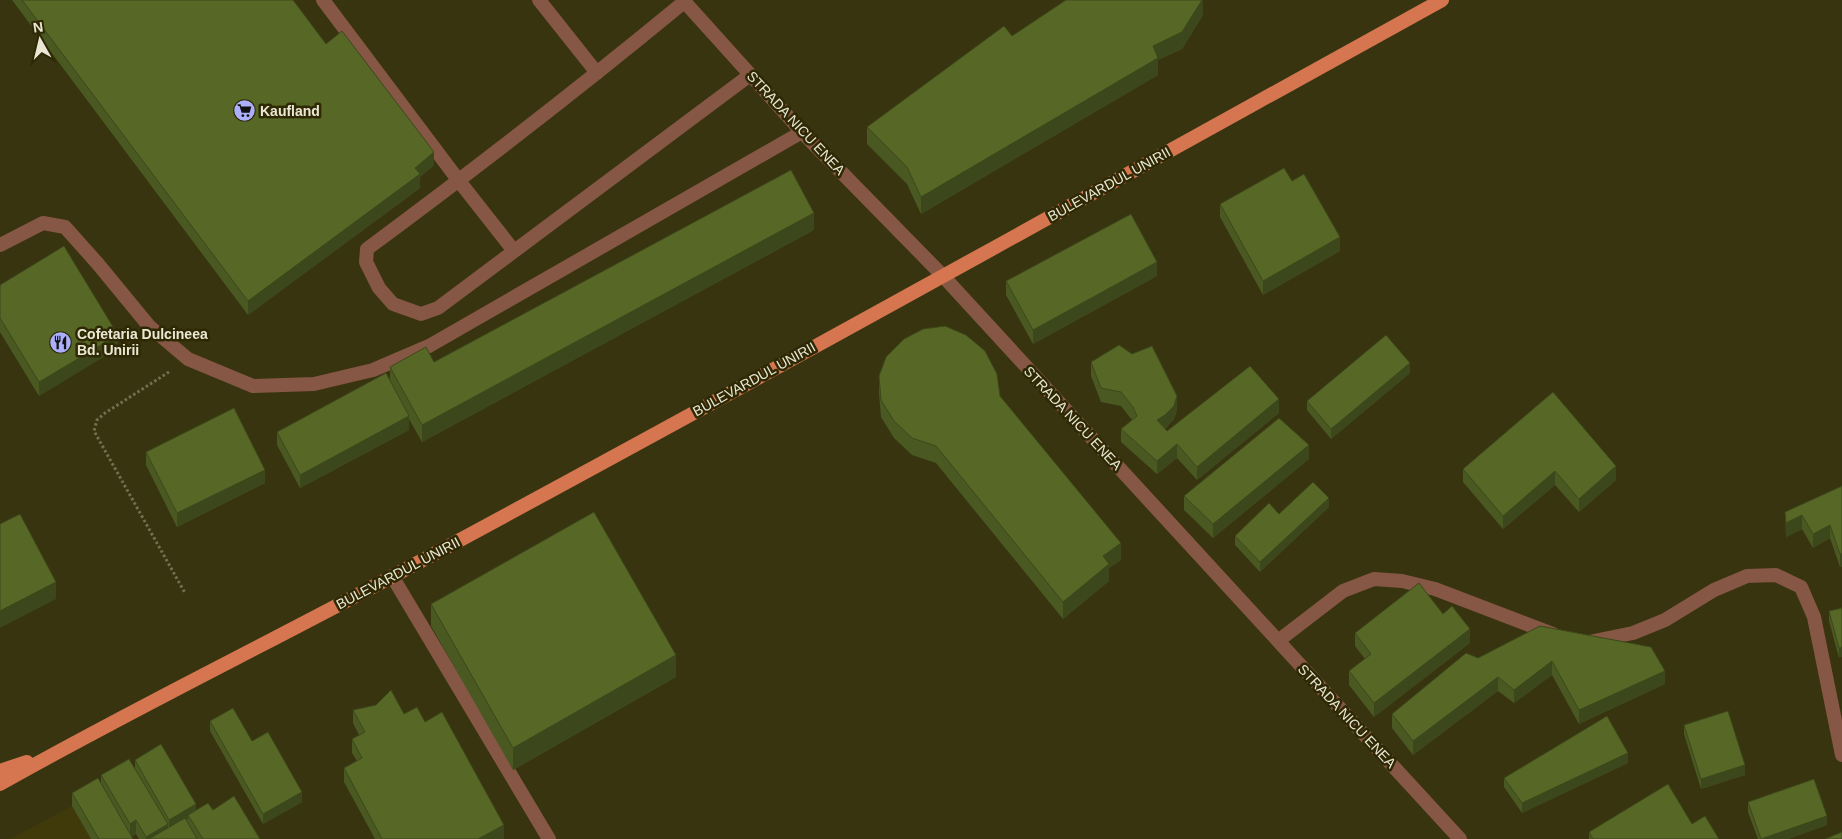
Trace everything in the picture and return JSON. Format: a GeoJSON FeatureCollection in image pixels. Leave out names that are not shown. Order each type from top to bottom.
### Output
{"type":"FeatureCollection","features":[{"type":"Feature","properties":{"kind":"main road","name":"BULEVARDUL UNIRII"},"geometry":{"type":"LineString","coordinates":[[0,784],[60,750],[392,576],[943,276],[1442,0]]}},
{"type":"Feature","properties":{"kind":"main road","name":"BULEVARDUL UNIRII"},"geometry":{"type":"LineString","coordinates":[[0,771],[60,750]]}},
{"type":"Feature","properties":{"kind":"street"},"geometry":{"type":"LineString","coordinates":[[323,0],[514,251]]}},
{"type":"Feature","properties":{"kind":"street"},"geometry":{"type":"LineString","coordinates":[[540,0],[597,73]]}},
{"type":"Feature","properties":{"kind":"street"},"geometry":{"type":"LineString","coordinates":[[684,1],[597,73],[367,250],[366,262],[379,288],[393,304],[421,314],[438,308],[750,75]]}},
{"type":"Feature","properties":{"kind":"street","name":"STRADA NICU ENEA"},"geometry":{"type":"LineString","coordinates":[[684,1],[802,132],[943,276],[1460,839]]}},
{"type":"Feature","properties":{"kind":"street"},"geometry":{"type":"LineString","coordinates":[[0,245],[44,223],[64,227],[98,264],[149,326],[188,359],[253,386],[314,384],[373,370],[429,346],[802,132]]}},
{"type":"Feature","properties":{"kind":"street"},"geometry":{"type":"LineString","coordinates":[[1278,641],[1343,591],[1374,579],[1402,581],[1435,589],[1571,638],[1590,642],[1633,633],[1665,620],[1714,590],[1747,576],[1776,575],[1801,587],[1814,617],[1842,755]]}},
{"type":"Feature","properties":{"kind":"street"},"geometry":{"type":"LineString","coordinates":[[392,576],[549,839]]}},
{"type":"Feature","properties":{"kind":"path"},"geometry":{"type":"LineString","coordinates":[[185,593],[94,431],[97,420],[105,413],[188,359]]}},
{"type":"Feature","properties":{"kind":"shaded area"},"geometry":{"type":"Polygon","coordinates":[[[72,806],[91,839],[10,839],[72,806]]]}},
{"type":"Feature","properties":{"kind":"building","name":"Kaufland"},"geometry":{"type":"Polygon","coordinates":[[[22,0],[293,0],[326,44],[342,31],[434,152],[415,168],[420,174],[248,301],[22,0]]]}},
{"type":"Feature","properties":{"kind":"building"},"geometry":{"type":"Polygon","coordinates":[[[1066,0],[1202,0],[1182,32],[1153,46],[1158,58],[921,197],[907,167],[867,127],[1004,26],[1012,36],[1066,0]]]}},
{"type":"Feature","properties":{"kind":"building"},"geometry":{"type":"Polygon","coordinates":[[[1284,168],[1292,181],[1304,174],[1340,237],[1263,281],[1220,204],[1284,168]]]}},
{"type":"Feature","properties":{"kind":"building"},"geometry":{"type":"Polygon","coordinates":[[[791,170],[814,213],[422,425],[390,367],[426,347],[434,362],[791,170]]]}},
{"type":"Feature","properties":{"kind":"building"},"geometry":{"type":"Polygon","coordinates":[[[1131,214],[1157,262],[1033,330],[1006,281],[1131,214]]]}},
{"type":"Feature","properties":{"kind":"building"},"geometry":{"type":"Polygon","coordinates":[[[64,246],[118,335],[39,382],[0,318],[0,285],[64,246]]]}},
{"type":"Feature","properties":{"kind":"building"},"geometry":{"type":"Polygon","coordinates":[[[945,326],[966,335],[985,351],[997,374],[1000,396],[1121,543],[1103,556],[1109,564],[1063,602],[936,446],[912,438],[894,421],[881,400],[879,376],[886,357],[904,339],[923,329],[945,326]]]}},
{"type":"Feature","properties":{"kind":"building"},"geometry":{"type":"Polygon","coordinates":[[[1386,335],[1410,363],[1331,429],[1307,401],[1386,335]]]}},
{"type":"Feature","properties":{"kind":"building"},"geometry":{"type":"Polygon","coordinates":[[[1119,345],[1132,354],[1152,346],[1177,396],[1174,406],[1157,420],[1167,431],[1250,366],[1279,399],[1197,467],[1177,444],[1157,461],[1121,429],[1137,416],[1133,407],[1121,392],[1101,388],[1091,362],[1119,345]]]}},
{"type":"Feature","properties":{"kind":"building"},"geometry":{"type":"Polygon","coordinates":[[[386,373],[409,416],[300,475],[277,432],[386,373]]]}},
{"type":"Feature","properties":{"kind":"building"},"geometry":{"type":"Polygon","coordinates":[[[1553,392],[1616,466],[1579,499],[1555,471],[1503,516],[1463,469],[1553,392]]]}},
{"type":"Feature","properties":{"kind":"building"},"geometry":{"type":"Polygon","coordinates":[[[234,408],[265,470],[177,513],[146,452],[234,408]]]}},
{"type":"Feature","properties":{"kind":"building"},"geometry":{"type":"Polygon","coordinates":[[[1279,418],[1309,445],[1213,524],[1184,496],[1279,418]]]}},
{"type":"Feature","properties":{"kind":"building"},"geometry":{"type":"Polygon","coordinates":[[[1313,482],[1329,498],[1260,562],[1235,536],[1269,503],[1279,514],[1313,482]]]}},
{"type":"Feature","properties":{"kind":"building"},"geometry":{"type":"Polygon","coordinates":[[[1842,486],[1842,553],[1840,554],[1830,525],[1813,534],[1802,515],[1786,523],[1785,512],[1842,486]]]}},
{"type":"Feature","properties":{"kind":"building"},"geometry":{"type":"Polygon","coordinates":[[[594,512],[676,655],[513,748],[431,604],[594,512]]]}},
{"type":"Feature","properties":{"kind":"building"},"geometry":{"type":"Polygon","coordinates":[[[20,514],[56,582],[0,611],[0,524],[20,514]]]}},
{"type":"Feature","properties":{"kind":"building"},"geometry":{"type":"Polygon","coordinates":[[[1419,583],[1443,614],[1452,606],[1470,629],[1374,703],[1349,671],[1371,654],[1355,633],[1419,583]]]}},
{"type":"Feature","properties":{"kind":"building"},"geometry":{"type":"Polygon","coordinates":[[[1842,608],[1842,647],[1839,648],[1829,611],[1842,608]]]}},
{"type":"Feature","properties":{"kind":"building"},"geometry":{"type":"Polygon","coordinates":[[[1540,626],[1651,647],[1665,671],[1579,710],[1552,661],[1514,690],[1498,677],[1413,741],[1392,714],[1466,653],[1478,658],[1540,626]]]}},
{"type":"Feature","properties":{"kind":"building"},"geometry":{"type":"Polygon","coordinates":[[[391,690],[404,714],[417,707],[425,722],[442,712],[504,825],[478,839],[382,839],[344,768],[362,758],[352,739],[365,732],[353,710],[376,705],[391,690]]]}},
{"type":"Feature","properties":{"kind":"building"},"geometry":{"type":"Polygon","coordinates":[[[233,708],[252,741],[268,732],[302,792],[263,814],[210,721],[233,708]]]}},
{"type":"Feature","properties":{"kind":"building"},"geometry":{"type":"Polygon","coordinates":[[[1728,711],[1745,765],[1701,779],[1684,725],[1728,711]]]}},
{"type":"Feature","properties":{"kind":"building"},"geometry":{"type":"Polygon","coordinates":[[[1607,716],[1628,753],[1522,803],[1504,778],[1607,716]]]}},
{"type":"Feature","properties":{"kind":"building"},"geometry":{"type":"Polygon","coordinates":[[[161,744],[196,804],[169,820],[135,760],[161,744]]]}},
{"type":"Feature","properties":{"kind":"building"},"geometry":{"type":"Polygon","coordinates":[[[129,759],[168,824],[146,837],[136,820],[130,824],[101,775],[129,759]]]}},
{"type":"Feature","properties":{"kind":"building"},"geometry":{"type":"Polygon","coordinates":[[[98,778],[133,839],[99,839],[72,793],[98,778]]]}},
{"type":"Feature","properties":{"kind":"building"},"geometry":{"type":"Polygon","coordinates":[[[1814,779],[1827,816],[1761,839],[1748,802],[1814,779]]]}},
{"type":"Feature","properties":{"kind":"building"},"geometry":{"type":"Polygon","coordinates":[[[1668,784],[1692,824],[1705,816],[1719,839],[1593,839],[1589,832],[1668,784]]]}},
{"type":"Feature","properties":{"kind":"building"},"geometry":{"type":"Polygon","coordinates":[[[234,796],[260,839],[203,839],[188,815],[208,803],[213,810],[234,796]]]}},
{"type":"Feature","properties":{"kind":"building"},"geometry":{"type":"Polygon","coordinates":[[[185,818],[197,839],[149,839],[185,818]]]}},
{"type":"Feature","properties":{"kind":"building"},"geometry":{"type":"Polygon","coordinates":[[[1842,832],[1842,839],[1825,839],[1842,832]]]}},
{"type":"Feature","properties":{"kind":"place","name":"Kaufland"},"geometry":{"type":"Point","coordinates":[244,111]}},
{"type":"Feature","properties":{"kind":"place","name":"Cofetaria Dulcineea Bd. Unirii"},"geometry":{"type":"Point","coordinates":[61,342]}}]}
